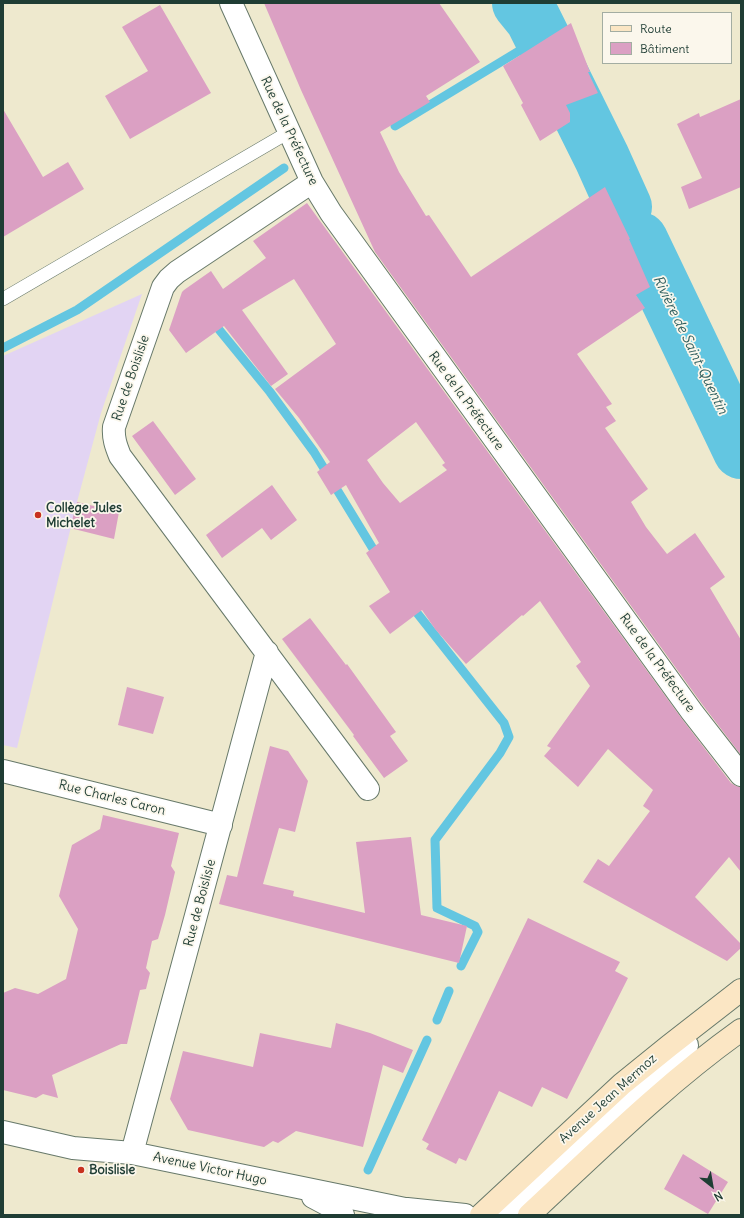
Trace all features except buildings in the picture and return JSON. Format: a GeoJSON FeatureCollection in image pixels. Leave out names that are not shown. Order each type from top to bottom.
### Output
{"type":"FeatureCollection","features":[{"type":"Feature","properties":{"kind":"main road","name":"Avenue Jean Mermoz"},"geometry":{"type":"LineString","coordinates":[[481,1215],[622,1084],[741,990]]}},
{"type":"Feature","properties":{"kind":"main road"},"geometry":{"type":"LineString","coordinates":[[529,1215],[646,1105],[741,1030]]}},
{"type":"Feature","properties":{"kind":"street","name":"Rue de la Préfecture"},"geometry":{"type":"LineString","coordinates":[[231,3],[312,182],[328,208],[692,712],[741,776]]}},
{"type":"Feature","properties":{"kind":"street","name":"Rue de Boislisle"},"geometry":{"type":"LineString","coordinates":[[312,182],[177,272],[169,279],[163,287],[114,427],[113,435],[115,445],[120,456],[368,789]]}},
{"type":"Feature","properties":{"kind":"street","name":"Rue de Boislisle"},"geometry":{"type":"LineString","coordinates":[[132,1153],[267,652]]}},
{"type":"Feature","properties":{"kind":"street","name":"Rue Charles Caron"},"geometry":{"type":"LineString","coordinates":[[3,771],[221,825]]}},
{"type":"Feature","properties":{"kind":"street"},"geometry":{"type":"LineString","coordinates":[[501,1215],[603,1119],[741,996]]}},
{"type":"Feature","properties":{"kind":"street","name":"Avenue Victor Hugo"},"geometry":{"type":"LineString","coordinates":[[3,1132],[73,1148],[132,1153],[276,1182],[413,1212],[465,1215]]}},
{"type":"Feature","properties":{"kind":"street","name":"Avenue Victor Hugo"},"geometry":{"type":"LineString","coordinates":[[276,1182],[320,1200],[343,1215]]}},
{"type":"Feature","properties":{"kind":"lane"},"geometry":{"type":"LineString","coordinates":[[3,299],[289,132]]}},
{"type":"Feature","properties":{"kind":"shaded area","name":"Collège Jules Michelet"},"geometry":{"type":"Polygon","coordinates":[[[142,294],[101,413],[77,502],[17,748],[3,745],[3,356],[142,294]]]}},
{"type":"Feature","properties":{"kind":"waterway","name":"Rivière de Saint-Quentin"},"geometry":{"type":"LineString","coordinates":[[520,3],[533,19],[602,158],[624,207]]}},
{"type":"Feature","properties":{"kind":"waterway"},"geometry":{"type":"LineString","coordinates":[[395,126],[542,37]]}},
{"type":"Feature","properties":{"kind":"waterway"},"geometry":{"type":"LineString","coordinates":[[3,348],[77,310],[284,168]]}},
{"type":"Feature","properties":{"kind":"waterway","name":"Rivière de Saint-Quentin"},"geometry":{"type":"LineString","coordinates":[[640,240],[741,451]]}},
{"type":"Feature","properties":{"kind":"waterway"},"geometry":{"type":"LineString","coordinates":[[212,321],[270,392],[314,452],[378,557]]}},
{"type":"Feature","properties":{"kind":"waterway"},"geometry":{"type":"LineString","coordinates":[[410,604],[504,723],[509,737],[500,753],[435,840],[437,908],[475,926],[478,932],[461,966]]}},
{"type":"Feature","properties":{"kind":"waterway"},"geometry":{"type":"LineString","coordinates":[[437,1020],[449,991]]}},
{"type":"Feature","properties":{"kind":"waterway"},"geometry":{"type":"LineString","coordinates":[[368,1170],[427,1040]]}},
{"type":"Feature","properties":{"kind":"place","name":"Collège Jules Michelet"},"geometry":{"type":"Point","coordinates":[38,515]}},
{"type":"Feature","properties":{"kind":"place","name":"Boislisle"},"geometry":{"type":"Point","coordinates":[81,1170]}}]}
